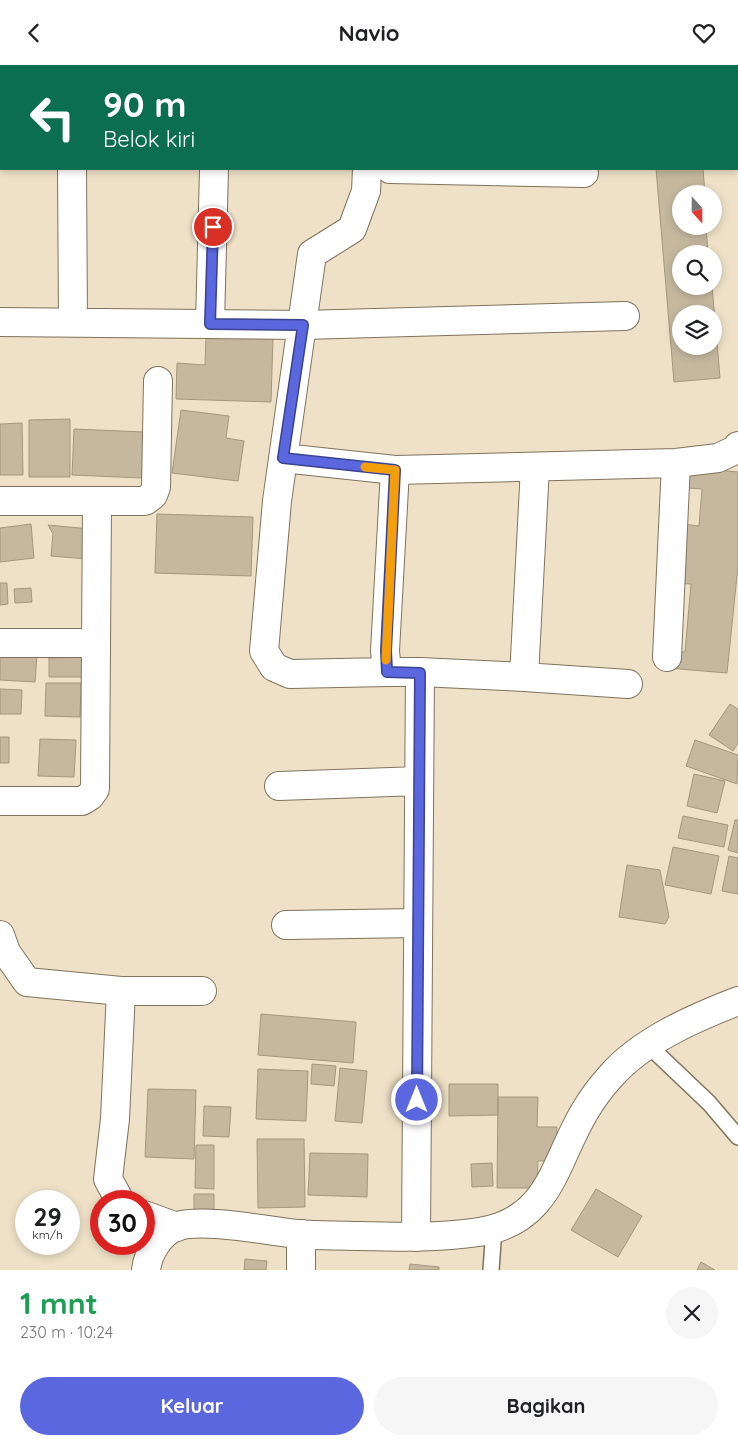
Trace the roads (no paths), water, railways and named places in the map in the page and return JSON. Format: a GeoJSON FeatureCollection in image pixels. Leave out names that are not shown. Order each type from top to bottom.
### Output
{"type":"FeatureCollection","features":[{"type":"Feature","properties":{"kind":"street"},"geometry":{"type":"LineString","coordinates":[[72,170],[73,322]]}},
{"type":"Feature","properties":{"kind":"street"},"geometry":{"type":"LineString","coordinates":[[210,324],[214,170]]}},
{"type":"Feature","properties":{"kind":"street"},"geometry":{"type":"LineString","coordinates":[[367,170],[366,191],[352,229],[312,253],[277,501],[264,651],[274,667],[290,674],[387,672],[524,677],[628,684]]}},
{"type":"Feature","properties":{"kind":"street"},"geometry":{"type":"LineString","coordinates":[[438,170],[584,173]]}},
{"type":"Feature","properties":{"kind":"street"},"geometry":{"type":"LineString","coordinates":[[0,322],[303,325],[625,316]]}},
{"type":"Feature","properties":{"kind":"street"},"geometry":{"type":"LineString","coordinates":[[0,501],[146,501],[153,495],[156,487],[158,381]]}},
{"type":"Feature","properties":{"kind":"street"},"geometry":{"type":"LineString","coordinates":[[283,458],[395,470],[535,467],[676,463],[718,458],[737,449],[738,446]]}},
{"type":"Feature","properties":{"kind":"street"},"geometry":{"type":"LineString","coordinates":[[667,657],[676,463]]}},
{"type":"Feature","properties":{"kind":"street"},"geometry":{"type":"LineString","coordinates":[[524,677],[535,467]]}},
{"type":"Feature","properties":{"kind":"street"},"geometry":{"type":"LineString","coordinates":[[387,672],[386,651],[395,470]]}},
{"type":"Feature","properties":{"kind":"street"},"geometry":{"type":"LineString","coordinates":[[0,801],[82,801],[90,796],[95,789],[97,502]]}},
{"type":"Feature","properties":{"kind":"street"},"geometry":{"type":"LineString","coordinates":[[0,643],[95,643]]}},
{"type":"Feature","properties":{"kind":"street"},"geometry":{"type":"LineString","coordinates":[[416,1237],[420,673]]}},
{"type":"Feature","properties":{"kind":"street"},"geometry":{"type":"LineString","coordinates":[[279,786],[419,781]]}},
{"type":"Feature","properties":{"kind":"street"},"geometry":{"type":"LineString","coordinates":[[286,925],[418,923]]}},
{"type":"Feature","properties":{"kind":"street"},"geometry":{"type":"LineString","coordinates":[[0,935],[6,952],[27,982],[121,991],[202,991]]}},
{"type":"Feature","properties":{"kind":"street"},"geometry":{"type":"LineString","coordinates":[[114,1190],[108,1179],[114,1119],[121,991]]}},
{"type":"Feature","properties":{"kind":"street"},"geometry":{"type":"LineString","coordinates":[[146,1270],[147,1260],[156,1243],[177,1227],[192,1224],[211,1224],[300,1234],[416,1237],[480,1231],[512,1223],[532,1207],[549,1185],[585,1111],[610,1077],[647,1044],[712,1011],[738,1001]]}},
{"type":"Feature","properties":{"kind":"street"},"geometry":{"type":"LineString","coordinates":[[155,1219],[177,1227]]}},
{"type":"Feature","properties":{"kind":"street"},"geometry":{"type":"LineString","coordinates":[[300,1234],[301,1270]]}},
{"type":"Feature","properties":{"kind":"lane"},"geometry":{"type":"LineString","coordinates":[[647,1044],[709,1103],[738,1137]]}},
{"type":"Feature","properties":{"kind":"lane"},"geometry":{"type":"LineString","coordinates":[[491,1270],[494,1228]]}}]}
